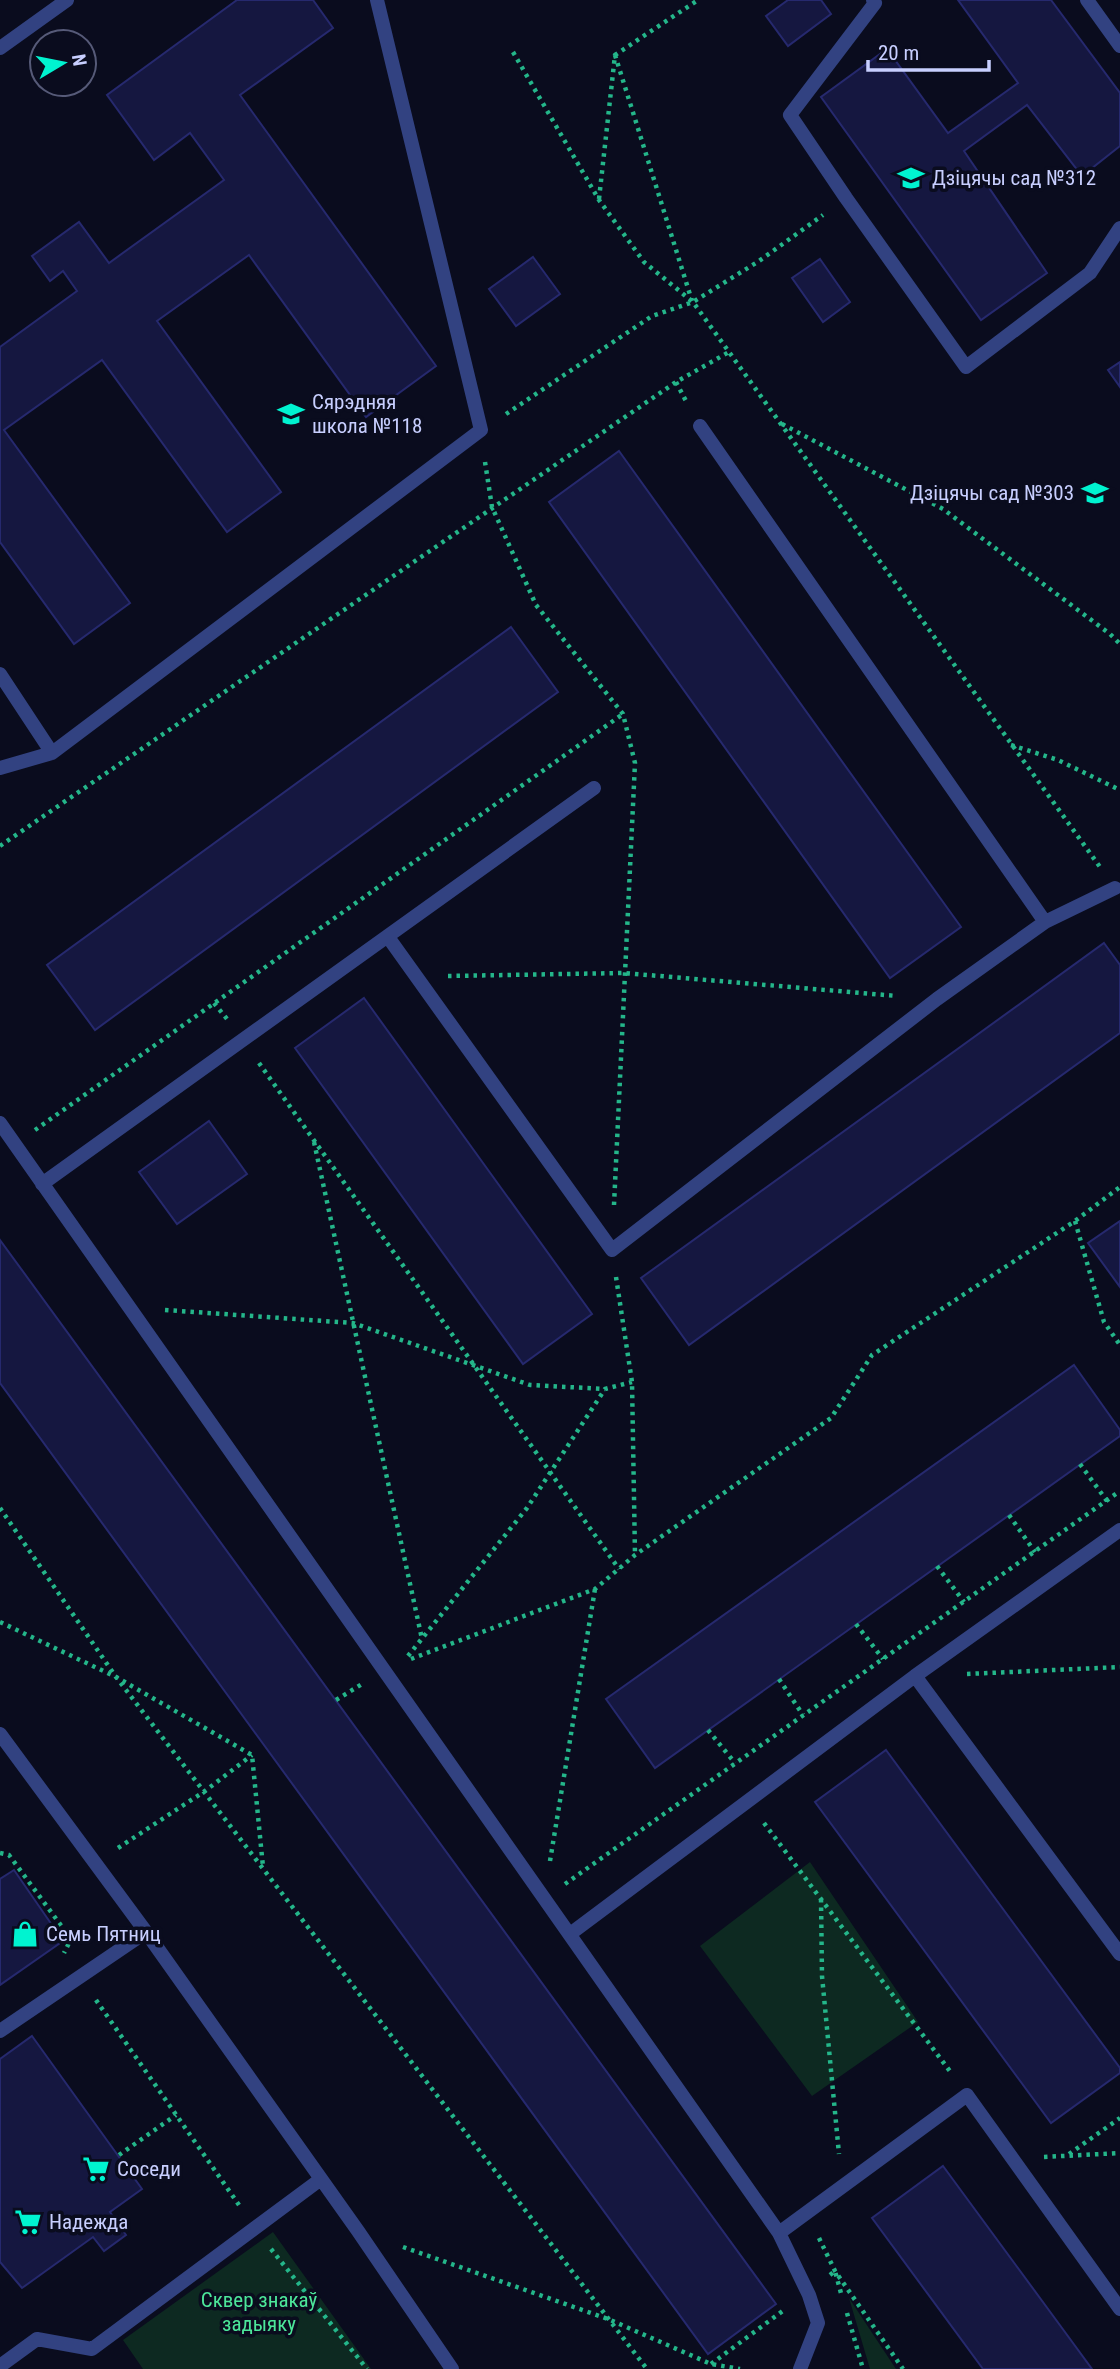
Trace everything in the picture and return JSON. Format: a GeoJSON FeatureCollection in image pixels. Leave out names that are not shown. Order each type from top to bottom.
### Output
{"type":"FeatureCollection","features":[{"type":"Feature","properties":{"kind":"lane"},"geometry":{"type":"LineString","coordinates":[[0,48],[67,0]]}},
{"type":"Feature","properties":{"kind":"lane"},"geometry":{"type":"LineString","coordinates":[[0,768],[52,753],[481,430],[377,0]]}},
{"type":"Feature","properties":{"kind":"lane"},"geometry":{"type":"LineString","coordinates":[[873,0],[875,3],[790,115],[966,367],[1090,273],[1120,228]]}},
{"type":"Feature","properties":{"kind":"lane"},"geometry":{"type":"LineString","coordinates":[[1087,0],[1120,46]]}},
{"type":"Feature","properties":{"kind":"lane"},"geometry":{"type":"LineString","coordinates":[[700,426],[1045,922]]}},
{"type":"Feature","properties":{"kind":"lane"},"geometry":{"type":"LineString","coordinates":[[0,674],[52,753]]}},
{"type":"Feature","properties":{"kind":"lane"},"geometry":{"type":"LineString","coordinates":[[42,1184],[594,788]]}},
{"type":"Feature","properties":{"kind":"lane"},"geometry":{"type":"LineString","coordinates":[[388,937],[612,1250],[937,999],[1045,922],[1115,888]]}},
{"type":"Feature","properties":{"kind":"lane"},"geometry":{"type":"LineString","coordinates":[[0,1123],[779,2233],[809,2295],[817,2323],[800,2369]]}},
{"type":"Feature","properties":{"kind":"lane"},"geometry":{"type":"LineString","coordinates":[[570,1934],[915,1676],[1120,1530]]}},
{"type":"Feature","properties":{"kind":"lane"},"geometry":{"type":"LineString","coordinates":[[915,1676],[1120,1954]]}},
{"type":"Feature","properties":{"kind":"lane"},"geometry":{"type":"LineString","coordinates":[[0,1734],[146,1932],[358,2231],[452,2369]]}},
{"type":"Feature","properties":{"kind":"lane"},"geometry":{"type":"LineString","coordinates":[[0,2031],[146,1932]]}},
{"type":"Feature","properties":{"kind":"lane"},"geometry":{"type":"LineString","coordinates":[[779,2233],[967,2095],[1120,2309]]}},
{"type":"Feature","properties":{"kind":"lane"},"geometry":{"type":"LineString","coordinates":[[0,2366],[37,2339],[92,2349],[321,2179]]}},
{"type":"Feature","properties":{"kind":"path"},"geometry":{"type":"LineString","coordinates":[[615,55],[698,0]]}},
{"type":"Feature","properties":{"kind":"path"},"geometry":{"type":"LineString","coordinates":[[513,52],[599,200],[644,262],[693,302],[1115,888]]}},
{"type":"Feature","properties":{"kind":"path"},"geometry":{"type":"LineString","coordinates":[[599,200],[615,55]]}},
{"type":"Feature","properties":{"kind":"path"},"geometry":{"type":"LineString","coordinates":[[615,55],[693,302]]}},
{"type":"Feature","properties":{"kind":"path"},"geometry":{"type":"LineString","coordinates":[[693,302],[759,261],[846,198]]}},
{"type":"Feature","properties":{"kind":"path"},"geometry":{"type":"LineString","coordinates":[[0,846],[653,398],[729,352]]}},
{"type":"Feature","properties":{"kind":"path"},"geometry":{"type":"LineString","coordinates":[[782,424],[943,509],[1110,634],[1120,645]]}},
{"type":"Feature","properties":{"kind":"path"},"geometry":{"type":"LineString","coordinates":[[15,1144],[624,714]]}},
{"type":"Feature","properties":{"kind":"path"},"geometry":{"type":"LineString","coordinates":[[1012,746],[1058,760],[1120,790]]}},
{"type":"Feature","properties":{"kind":"path"},"geometry":{"type":"LineString","coordinates":[[416,976],[624,973],[937,999]]}},
{"type":"Feature","properties":{"kind":"path"},"geometry":{"type":"LineString","coordinates":[[214,1003],[551,1471],[618,1569]]}},
{"type":"Feature","properties":{"kind":"path"},"geometry":{"type":"LineString","coordinates":[[313,1138],[422,1639]]}},
{"type":"Feature","properties":{"kind":"path"},"geometry":{"type":"LineString","coordinates":[[605,1389],[527,1508],[403,1662],[595,1588],[635,1555],[831,1418],[872,1354],[1075,1222],[1120,1187]]}},
{"type":"Feature","properties":{"kind":"path"},"geometry":{"type":"LineString","coordinates":[[1075,1222],[1104,1322],[1120,1345]]}},
{"type":"Feature","properties":{"kind":"path"},"geometry":{"type":"LineString","coordinates":[[130,1307],[353,1323],[530,1385],[605,1389],[632,1382],[635,1555]]}},
{"type":"Feature","properties":{"kind":"path"},"geometry":{"type":"LineString","coordinates":[[1080,1464],[1107,1501]]}},
{"type":"Feature","properties":{"kind":"path"},"geometry":{"type":"LineString","coordinates":[[544,1898],[1120,1491]]}},
{"type":"Feature","properties":{"kind":"path"},"geometry":{"type":"LineString","coordinates":[[0,1508],[117,1677],[647,2369]]}},
{"type":"Feature","properties":{"kind":"path"},"geometry":{"type":"LineString","coordinates":[[1009,1515],[1035,1552]]}},
{"type":"Feature","properties":{"kind":"path"},"geometry":{"type":"LineString","coordinates":[[937,1566],[964,1602]]}},
{"type":"Feature","properties":{"kind":"path"},"geometry":{"type":"LineString","coordinates":[[544,1898],[595,1588]]}},
{"type":"Feature","properties":{"kind":"path"},"geometry":{"type":"LineString","coordinates":[[0,1622],[117,1677],[253,1755]]}},
{"type":"Feature","properties":{"kind":"path"},"geometry":{"type":"LineString","coordinates":[[856,1625],[883,1659]]}},
{"type":"Feature","properties":{"kind":"path"},"geometry":{"type":"LineString","coordinates":[[915,1676],[1120,1667]]}},
{"type":"Feature","properties":{"kind":"path"},"geometry":{"type":"LineString","coordinates":[[336,1700],[385,1671]]}},
{"type":"Feature","properties":{"kind":"path"},"geometry":{"type":"LineString","coordinates":[[779,1679],[803,1715]]}},
{"type":"Feature","properties":{"kind":"path"},"geometry":{"type":"LineString","coordinates":[[708,1730],[735,1763]]}},
{"type":"Feature","properties":{"kind":"path"},"geometry":{"type":"LineString","coordinates":[[94,1864],[205,1791],[253,1755]]}},
{"type":"Feature","properties":{"kind":"path"},"geometry":{"type":"LineString","coordinates":[[253,1755],[264,1867]]}},
{"type":"Feature","properties":{"kind":"path"},"geometry":{"type":"LineString","coordinates":[[748,1801],[967,2095]]}},
{"type":"Feature","properties":{"kind":"path"},"geometry":{"type":"LineString","coordinates":[[0,1853],[9,1855],[71,1939],[64,1954]]}},
{"type":"Feature","properties":{"kind":"path"},"geometry":{"type":"LineString","coordinates":[[821,1899],[822,1976],[842,2187]]}},
{"type":"Feature","properties":{"kind":"path"},"geometry":{"type":"LineString","coordinates":[[93,1997],[255,2228],[367,2369]]}},
{"type":"Feature","properties":{"kind":"path"},"geometry":{"type":"LineString","coordinates":[[119,2155],[176,2115]]}},
{"type":"Feature","properties":{"kind":"path"},"geometry":{"type":"LineString","coordinates":[[1066,2156],[1120,2119]]}},
{"type":"Feature","properties":{"kind":"path"},"geometry":{"type":"LineString","coordinates":[[1012,2158],[1120,2153]]}},
{"type":"Feature","properties":{"kind":"path"},"geometry":{"type":"LineString","coordinates":[[807,2212],[835,2271],[903,2369]]}},
{"type":"Feature","properties":{"kind":"path"},"geometry":{"type":"LineString","coordinates":[[358,2231],[608,2319],[711,2364],[740,2369]]}},
{"type":"Feature","properties":{"kind":"path"},"geometry":{"type":"LineString","coordinates":[[711,2364],[774,2316],[809,2295],[835,2271]]}},
{"type":"Feature","properties":{"kind":"path"},"geometry":{"type":"LineString","coordinates":[[835,2271],[863,2369]]}},
{"type":"Feature","properties":{"kind":"green space"},"geometry":{"type":"Polygon","coordinates":[[[810,1862],[918,2022],[812,2096],[700,1946],[810,1862]]]}},
{"type":"Feature","properties":{"kind":"green space","name":"Сквер знакаў задыяку"},"geometry":{"type":"Polygon","coordinates":[[[273,2232],[371,2369],[143,2369],[123,2340],[273,2232]]]}},
{"type":"Feature","properties":{"kind":"green space"},"geometry":{"type":"Polygon","coordinates":[[[849,2298],[896,2369],[870,2369],[849,2298]]]}},
{"type":"Feature","properties":{"kind":"building"},"geometry":{"type":"Polygon","coordinates":[[[237,0],[313,0],[333,28],[240,95],[436,366],[366,417],[249,255],[157,321],[281,492],[227,532],[102,360],[4,430],[130,603],[74,644],[0,542],[0,347],[77,291],[63,271],[50,281],[32,256],[79,222],[109,263],[224,180],[190,133],[154,160],[107,95],[237,0]]]}},
{"type":"Feature","properties":{"kind":"building"},"geometry":{"type":"Polygon","coordinates":[[[788,0],[821,0],[831,14],[788,46],[766,16],[788,0]]]}},
{"type":"Feature","properties":{"kind":"building"},"geometry":{"type":"Polygon","coordinates":[[[958,0],[1051,0],[1120,93],[1120,146],[1082,176],[1027,105],[964,151],[1047,273],[981,320],[821,97],[887,49],[948,133],[1018,83],[958,0]]]}},
{"type":"Feature","properties":{"kind":"building"},"geometry":{"type":"Polygon","coordinates":[[[533,257],[560,294],[516,326],[489,289],[533,257]]]}},
{"type":"Feature","properties":{"kind":"building"},"geometry":{"type":"Polygon","coordinates":[[[820,259],[850,302],[823,322],[792,278],[820,259]]]}},
{"type":"Feature","properties":{"kind":"building"},"geometry":{"type":"Polygon","coordinates":[[[1120,362],[1120,387],[1108,370],[1120,362]]]}},
{"type":"Feature","properties":{"kind":"building"},"geometry":{"type":"Polygon","coordinates":[[[619,451],[961,927],[890,978],[549,502],[619,451]]]}},
{"type":"Feature","properties":{"kind":"building"},"geometry":{"type":"Polygon","coordinates":[[[511,627],[558,692],[95,1030],[47,965],[511,627]]]}},
{"type":"Feature","properties":{"kind":"building"},"geometry":{"type":"Polygon","coordinates":[[[1104,943],[1120,965],[1120,1033],[689,1345],[641,1278],[1104,943]]]}},
{"type":"Feature","properties":{"kind":"building"},"geometry":{"type":"Polygon","coordinates":[[[364,998],[592,1314],[523,1364],[295,1048],[364,998]]]}},
{"type":"Feature","properties":{"kind":"building"},"geometry":{"type":"Polygon","coordinates":[[[209,1121],[247,1174],[177,1224],[139,1172],[209,1121]]]}},
{"type":"Feature","properties":{"kind":"building"},"geometry":{"type":"Polygon","coordinates":[[[1120,1221],[1120,1287],[1088,1243],[1120,1221]]]}},
{"type":"Feature","properties":{"kind":"building"},"geometry":{"type":"Polygon","coordinates":[[[0,1240],[776,2304],[708,2354],[0,1383],[0,1240]]]}},
{"type":"Feature","properties":{"kind":"building"},"geometry":{"type":"Polygon","coordinates":[[[1074,1365],[1120,1430],[1120,1436],[655,1768],[606,1699],[1074,1365]]]}},
{"type":"Feature","properties":{"kind":"building"},"geometry":{"type":"Polygon","coordinates":[[[886,1750],[1120,2068],[1120,2073],[1051,2123],[815,1802],[886,1750]]]}},
{"type":"Feature","properties":{"kind":"building"},"geometry":{"type":"Polygon","coordinates":[[[14,1870],[63,1941],[0,1985],[0,1879],[14,1870]]]}},
{"type":"Feature","properties":{"kind":"building"},"geometry":{"type":"Polygon","coordinates":[[[32,2036],[142,2189],[110,2212],[126,2235],[104,2251],[93,2237],[22,2288],[0,2262],[0,2059],[32,2036]]]}},
{"type":"Feature","properties":{"kind":"building"},"geometry":{"type":"Polygon","coordinates":[[[943,2166],[1092,2369],[983,2369],[872,2218],[943,2166]]]}},
{"type":"Feature","properties":{"kind":"place","name":"Дзіцячы сад №312"},"geometry":{"type":"Point","coordinates":[911,178]}},
{"type":"Feature","properties":{"kind":"place","name":"Сярэдняя школа №118"},"geometry":{"type":"Point","coordinates":[291,414]}},
{"type":"Feature","properties":{"kind":"place","name":"Дзіцячы сад №303"},"geometry":{"type":"Point","coordinates":[1095,493]}},
{"type":"Feature","properties":{"kind":"place","name":"Семь Пятниц"},"geometry":{"type":"Point","coordinates":[25,1934]}},
{"type":"Feature","properties":{"kind":"place","name":"Соседи"},"geometry":{"type":"Point","coordinates":[96,2169]}},
{"type":"Feature","properties":{"kind":"place","name":"Надежда"},"geometry":{"type":"Point","coordinates":[28,2222]}}]}
